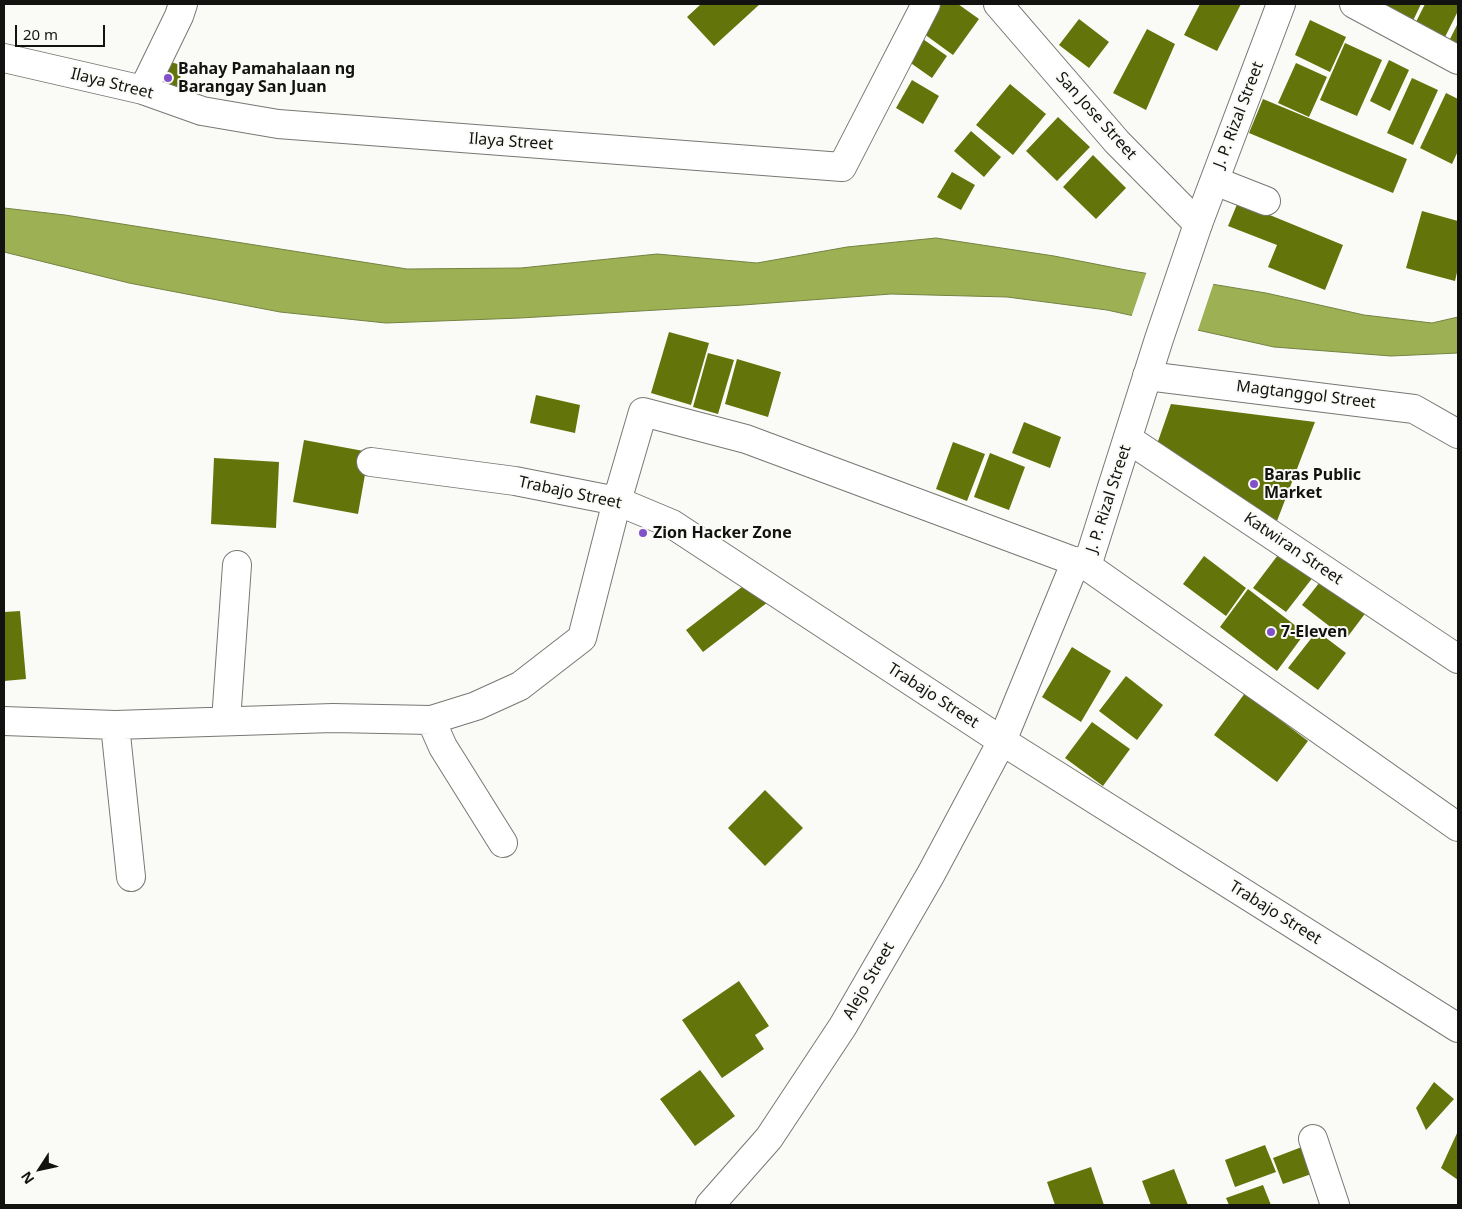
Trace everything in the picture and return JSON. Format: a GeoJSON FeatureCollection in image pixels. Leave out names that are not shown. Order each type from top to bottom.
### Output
{"type":"FeatureCollection","features":[{"type":"Feature","properties":{"kind":"street"},"geometry":{"type":"LineString","coordinates":[[143,90],[183,4]]}},
{"type":"Feature","properties":{"kind":"street","name":"Ilaya Street"},"geometry":{"type":"LineString","coordinates":[[4,58],[143,90],[202,111],[278,124],[842,168],[926,4]]}},
{"type":"Feature","properties":{"kind":"street","name":"San Jose Street"},"geometry":{"type":"LineString","coordinates":[[998,4],[1117,142],[1194,237]]}},
{"type":"Feature","properties":{"kind":"street","name":"J. P. Rizal Street"},"geometry":{"type":"LineString","coordinates":[[1281,4],[1194,237],[1128,438],[1082,564],[1458,827]]}},
{"type":"Feature","properties":{"kind":"street"},"geometry":{"type":"LineString","coordinates":[[1354,4],[1458,60]]}},
{"type":"Feature","properties":{"kind":"street"},"geometry":{"type":"LineString","coordinates":[[1214,181],[1266,201]]}},
{"type":"Feature","properties":{"kind":"street","name":"Magtanggol Street"},"geometry":{"type":"LineString","coordinates":[[1147,376],[1414,409],[1458,434]]}},
{"type":"Feature","properties":{"kind":"street"},"geometry":{"type":"LineString","coordinates":[[4,722],[115,725],[332,718],[431,720],[476,706],[520,686],[582,638],[616,501],[642,412],[746,439],[1082,564]]}},
{"type":"Feature","properties":{"kind":"street","name":"Katwiran Street"},"geometry":{"type":"LineString","coordinates":[[1128,438],[1458,659]]}},
{"type":"Feature","properties":{"kind":"street","name":"Trabajo Street"},"geometry":{"type":"LineString","coordinates":[[371,462],[516,481],[616,501],[672,524],[1002,741],[1458,1028]]}},
{"type":"Feature","properties":{"kind":"street","name":"Alejo Street"},"geometry":{"type":"LineString","coordinates":[[710,1205],[769,1138],[843,1026],[931,874],[1002,741],[1082,564]]}},
{"type":"Feature","properties":{"kind":"street"},"geometry":{"type":"LineString","coordinates":[[226,721],[237,565]]}},
{"type":"Feature","properties":{"kind":"street"},"geometry":{"type":"LineString","coordinates":[[431,720],[444,747],[503,843]]}},
{"type":"Feature","properties":{"kind":"street"},"geometry":{"type":"LineString","coordinates":[[115,725],[131,877]]}},
{"type":"Feature","properties":{"kind":"street"},"geometry":{"type":"LineString","coordinates":[[1313,1139],[1335,1205]]}},
{"type":"Feature","properties":{"kind":"shaded area"},"geometry":{"type":"Polygon","coordinates":[[[4,208],[65,215],[407,269],[521,268],[657,254],[757,263],[847,247],[936,238],[1054,256],[1266,293],[1364,315],[1432,323],[1458,317],[1458,353],[1391,356],[1274,347],[1107,310],[1007,297],[891,294],[520,318],[386,323],[280,312],[129,283],[4,252],[4,208]]]}},
{"type":"Feature","properties":{"kind":"pier"},"geometry":{"type":"Polygon","coordinates":[[[1147,271],[1214,282],[1197,333],[1131,318],[1147,271]]]}},
{"type":"Feature","properties":{"kind":"building"},"geometry":{"type":"Polygon","coordinates":[[[701,4],[760,4],[714,46],[687,17],[701,4]]]}},
{"type":"Feature","properties":{"kind":"building"},"geometry":{"type":"Polygon","coordinates":[[[940,4],[958,4],[979,19],[953,55],[920,31],[940,4]]]}},
{"type":"Feature","properties":{"kind":"building"},"geometry":{"type":"Polygon","coordinates":[[[1200,4],[1241,4],[1217,51],[1184,35],[1200,4]]]}},
{"type":"Feature","properties":{"kind":"building"},"geometry":{"type":"Polygon","coordinates":[[[1382,4],[1421,4],[1410,27],[1382,4]]]}},
{"type":"Feature","properties":{"kind":"building"},"geometry":{"type":"Polygon","coordinates":[[[1425,4],[1458,4],[1458,11],[1443,41],[1414,26],[1425,4]]]}},
{"type":"Feature","properties":{"kind":"building"},"geometry":{"type":"Polygon","coordinates":[[[1079,19],[1109,42],[1089,68],[1059,45],[1079,19]]]}},
{"type":"Feature","properties":{"kind":"building"},"geometry":{"type":"Polygon","coordinates":[[[1310,20],[1346,37],[1330,72],[1295,55],[1310,20]]]}},
{"type":"Feature","properties":{"kind":"building"},"geometry":{"type":"Polygon","coordinates":[[[1458,23],[1458,56],[1445,49],[1458,23]]]}},
{"type":"Feature","properties":{"kind":"building"},"geometry":{"type":"Polygon","coordinates":[[[1147,29],[1175,44],[1146,110],[1113,93],[1147,29]]]}},
{"type":"Feature","properties":{"kind":"building"},"geometry":{"type":"Polygon","coordinates":[[[920,37],[947,56],[932,78],[905,59],[920,37]]]}},
{"type":"Feature","properties":{"kind":"building"},"geometry":{"type":"Polygon","coordinates":[[[1345,43],[1382,60],[1357,116],[1320,100],[1345,43]]]}},
{"type":"Feature","properties":{"kind":"building","name":"Bahay Pamahalaan ng Barangay San Juan"},"geometry":{"type":"Polygon","coordinates":[[[161,59],[184,66],[174,97],[151,89],[161,59]]]}},
{"type":"Feature","properties":{"kind":"building"},"geometry":{"type":"Polygon","coordinates":[[[1389,60],[1409,70],[1390,111],[1370,101],[1389,60]]]}},
{"type":"Feature","properties":{"kind":"building"},"geometry":{"type":"Polygon","coordinates":[[[1296,63],[1327,77],[1309,117],[1278,103],[1296,63]]]}},
{"type":"Feature","properties":{"kind":"building"},"geometry":{"type":"Polygon","coordinates":[[[1412,78],[1438,90],[1413,145],[1387,133],[1412,78]]]}},
{"type":"Feature","properties":{"kind":"building"},"geometry":{"type":"Polygon","coordinates":[[[912,80],[939,96],[923,124],[896,108],[912,80]]]}},
{"type":"Feature","properties":{"kind":"building"},"geometry":{"type":"Polygon","coordinates":[[[1010,84],[1046,114],[1013,155],[976,125],[1010,84]]]}},
{"type":"Feature","properties":{"kind":"building"},"geometry":{"type":"Polygon","coordinates":[[[1446,93],[1458,99],[1458,151],[1452,164],[1420,148],[1446,93]]]}},
{"type":"Feature","properties":{"kind":"building"},"geometry":{"type":"Polygon","coordinates":[[[1263,99],[1407,159],[1393,193],[1249,133],[1263,99]]]}},
{"type":"Feature","properties":{"kind":"building"},"geometry":{"type":"Polygon","coordinates":[[[1058,117],[1090,147],[1057,181],[1026,151],[1058,117]]]}},
{"type":"Feature","properties":{"kind":"building"},"geometry":{"type":"Polygon","coordinates":[[[971,131],[1001,157],[984,177],[954,151],[971,131]]]}},
{"type":"Feature","properties":{"kind":"building"},"geometry":{"type":"Polygon","coordinates":[[[1093,155],[1126,188],[1096,219],[1063,187],[1093,155]]]}},
{"type":"Feature","properties":{"kind":"building"},"geometry":{"type":"Polygon","coordinates":[[[952,172],[975,185],[961,210],[937,197],[952,172]]]}},
{"type":"Feature","properties":{"kind":"building"},"geometry":{"type":"Polygon","coordinates":[[[1238,202],[1343,245],[1325,290],[1268,267],[1277,245],[1228,226],[1238,202]]]}},
{"type":"Feature","properties":{"kind":"building"},"geometry":{"type":"Polygon","coordinates":[[[1422,211],[1458,221],[1458,268],[1455,281],[1406,268],[1422,211]]]}},
{"type":"Feature","properties":{"kind":"building"},"geometry":{"type":"Polygon","coordinates":[[[669,332],[709,343],[691,405],[651,393],[669,332]]]}},
{"type":"Feature","properties":{"kind":"building"},"geometry":{"type":"Polygon","coordinates":[[[708,353],[734,360],[718,414],[693,407],[708,353]]]}},
{"type":"Feature","properties":{"kind":"building"},"geometry":{"type":"Polygon","coordinates":[[[737,359],[781,372],[768,417],[725,404],[737,359]]]}},
{"type":"Feature","properties":{"kind":"building"},"geometry":{"type":"Polygon","coordinates":[[[536,395],[580,405],[575,433],[530,423],[536,395]]]}},
{"type":"Feature","properties":{"kind":"building","name":"Baras Public Market"},"geometry":{"type":"Polygon","coordinates":[[[1171,404],[1315,422],[1277,521],[1156,447],[1171,404]]]}},
{"type":"Feature","properties":{"kind":"building"},"geometry":{"type":"Polygon","coordinates":[[[1024,422],[1061,437],[1050,468],[1012,453],[1024,422]]]}},
{"type":"Feature","properties":{"kind":"building"},"geometry":{"type":"Polygon","coordinates":[[[304,440],[369,452],[358,514],[293,502],[304,440]]]}},
{"type":"Feature","properties":{"kind":"building"},"geometry":{"type":"Polygon","coordinates":[[[953,442],[985,454],[967,501],[936,489],[953,442]]]}},
{"type":"Feature","properties":{"kind":"building"},"geometry":{"type":"Polygon","coordinates":[[[990,453],[1025,467],[1009,510],[974,497],[990,453]]]}},
{"type":"Feature","properties":{"kind":"building"},"geometry":{"type":"Polygon","coordinates":[[[214,458],[279,462],[276,528],[211,524],[214,458]]]}},
{"type":"Feature","properties":{"kind":"building"},"geometry":{"type":"Polygon","coordinates":[[[1284,547],[1317,572],[1286,612],[1253,588],[1284,547]]]}},
{"type":"Feature","properties":{"kind":"building"},"geometry":{"type":"Polygon","coordinates":[[[1204,556],[1246,588],[1226,616],[1183,584],[1204,556]]]}},
{"type":"Feature","properties":{"kind":"building"},"geometry":{"type":"Polygon","coordinates":[[[1326,574],[1370,607],[1346,639],[1302,605],[1326,574]]]}},
{"type":"Feature","properties":{"kind":"building"},"geometry":{"type":"Polygon","coordinates":[[[751,580],[768,602],[703,652],[686,630],[751,580]]]}},
{"type":"Feature","properties":{"kind":"building"},"geometry":{"type":"Polygon","coordinates":[[[1248,589],[1305,633],[1277,671],[1220,627],[1248,589]]]}},
{"type":"Feature","properties":{"kind":"building"},"geometry":{"type":"Polygon","coordinates":[[[20,611],[26,679],[4,681],[4,612],[20,611]]]}},
{"type":"Feature","properties":{"kind":"building"},"geometry":{"type":"Polygon","coordinates":[[[1317,631],[1346,653],[1318,690],[1288,668],[1317,631]]]}},
{"type":"Feature","properties":{"kind":"building"},"geometry":{"type":"Polygon","coordinates":[[[1072,647],[1111,671],[1081,722],[1042,697],[1072,647]]]}},
{"type":"Feature","properties":{"kind":"building"},"geometry":{"type":"Polygon","coordinates":[[[1126,676],[1163,705],[1137,740],[1099,711],[1126,676]]]}},
{"type":"Feature","properties":{"kind":"building"},"geometry":{"type":"Polygon","coordinates":[[[1245,693],[1308,741],[1277,782],[1214,735],[1245,693]]]}},
{"type":"Feature","properties":{"kind":"building"},"geometry":{"type":"Polygon","coordinates":[[[1092,722],[1130,749],[1103,786],[1065,758],[1092,722]]]}},
{"type":"Feature","properties":{"kind":"building"},"geometry":{"type":"Polygon","coordinates":[[[765,790],[803,828],[765,866],[728,828],[765,790]]]}},
{"type":"Feature","properties":{"kind":"building"},"geometry":{"type":"Polygon","coordinates":[[[739,981],[769,1026],[755,1035],[764,1049],[722,1078],[682,1020],[739,981]]]}},
{"type":"Feature","properties":{"kind":"building"},"geometry":{"type":"Polygon","coordinates":[[[700,1070],[735,1116],[695,1146],[660,1099],[700,1070]]]}},
{"type":"Feature","properties":{"kind":"building"},"geometry":{"type":"Polygon","coordinates":[[[1434,1082],[1454,1099],[1426,1130],[1416,1108],[1434,1082]]]}},
{"type":"Feature","properties":{"kind":"building"},"geometry":{"type":"Polygon","coordinates":[[[1458,1131],[1458,1180],[1441,1168],[1458,1131]]]}},
{"type":"Feature","properties":{"kind":"building"},"geometry":{"type":"Polygon","coordinates":[[[1265,1145],[1276,1172],[1235,1187],[1225,1160],[1265,1145]]]}},
{"type":"Feature","properties":{"kind":"building"},"geometry":{"type":"Polygon","coordinates":[[[1307,1145],[1317,1172],[1283,1184],[1273,1158],[1307,1145]]]}},
{"type":"Feature","properties":{"kind":"building"},"geometry":{"type":"Polygon","coordinates":[[[1091,1167],[1104,1205],[1055,1205],[1047,1182],[1091,1167]]]}},
{"type":"Feature","properties":{"kind":"building"},"geometry":{"type":"Polygon","coordinates":[[[1174,1169],[1188,1205],[1151,1205],[1142,1181],[1174,1169]]]}},
{"type":"Feature","properties":{"kind":"building"},"geometry":{"type":"Polygon","coordinates":[[[1263,1185],[1271,1205],[1229,1205],[1226,1198],[1263,1185]]]}},
{"type":"Feature","properties":{"kind":"place","name":"Bahay Pamahalaan ng Barangay San Juan"},"geometry":{"type":"Point","coordinates":[168,78]}},
{"type":"Feature","properties":{"kind":"place","name":"Baras Public Market"},"geometry":{"type":"Point","coordinates":[1254,484]}},
{"type":"Feature","properties":{"kind":"place","name":"Zion Hacker Zone"},"geometry":{"type":"Point","coordinates":[643,533]}},
{"type":"Feature","properties":{"kind":"place","name":"7-Eleven"},"geometry":{"type":"Point","coordinates":[1271,632]}}]}
